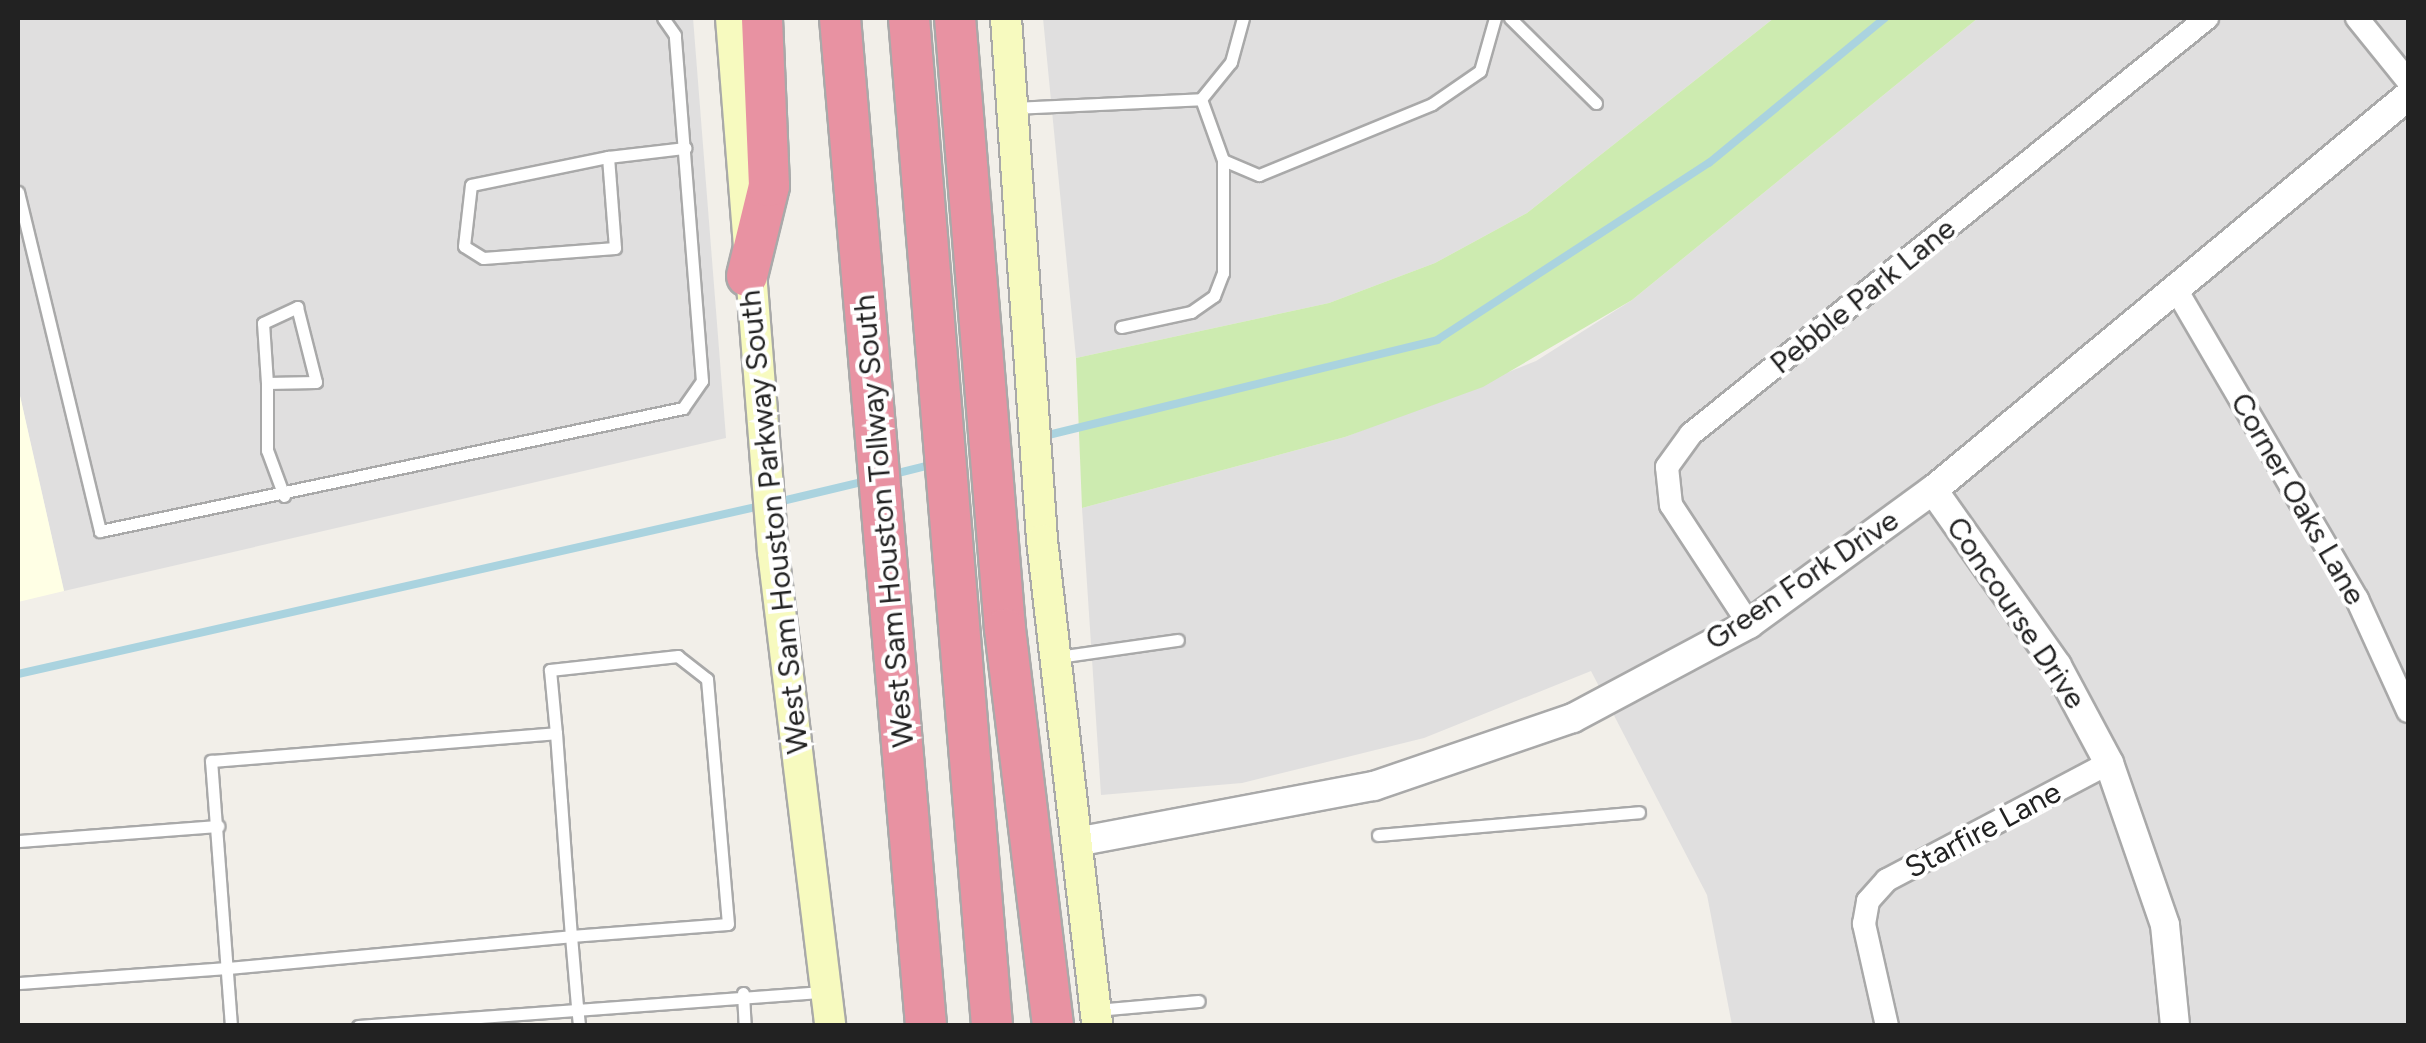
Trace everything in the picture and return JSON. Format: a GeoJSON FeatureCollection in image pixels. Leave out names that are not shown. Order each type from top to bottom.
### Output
{"type":"FeatureCollection","features":[{"type":"Feature","properties":{"kind":"highway"},"geometry":{"type":"LineString","coordinates":[[747,276],[768,186],[762,18]]}},
{"type":"Feature","properties":{"kind":"highway","name":"West Sam Houston Tollway South"},"geometry":{"type":"LineString","coordinates":[[840,18],[926,1026]]}},
{"type":"Feature","properties":{"kind":"highway"},"geometry":{"type":"LineString","coordinates":[[909,18],[992,1026]]}},
{"type":"Feature","properties":{"kind":"highway"},"geometry":{"type":"LineString","coordinates":[[955,18],[998,534],[1054,1026]]}},
{"type":"Feature","properties":{"kind":"main road","name":"West Sam Houston Parkway South"},"geometry":{"type":"LineString","coordinates":[[731,18],[747,276],[773,552],[830,1026]]}},
{"type":"Feature","properties":{"kind":"main road"},"geometry":{"type":"LineString","coordinates":[[1006,18],[1042,506],[1082,841],[1096,1018]]}},
{"type":"Feature","properties":{"kind":"street","name":"Pebble Park Lane"},"geometry":{"type":"LineString","coordinates":[[1749,624],[1671,505],[1667,467],[1692,434],[2207,18]]}},
{"type":"Feature","properties":{"kind":"street"},"geometry":{"type":"LineString","coordinates":[[2357,18],[2408,81]]}},
{"type":"Feature","properties":{"kind":"street","name":"Green Fork Drive"},"geometry":{"type":"LineString","coordinates":[[1082,841],[1374,786],[1573,718],[1749,624],[1933,490],[2408,96]]}},
{"type":"Feature","properties":{"kind":"street","name":"Corner Oaks Lane"},"geometry":{"type":"LineString","coordinates":[[2177,291],[2407,698]]}},
{"type":"Feature","properties":{"kind":"street","name":"Concourse Drive"},"geometry":{"type":"LineString","coordinates":[[1933,490],[2057,666],[2109,763],[2164,925],[2175,1026]]}},
{"type":"Feature","properties":{"kind":"street","name":"Starfire Lane"},"geometry":{"type":"LineString","coordinates":[[1886,1026],[1864,924],[1868,901],[1887,880],[2109,763]]}},
{"type":"Feature","properties":{"kind":"lane"},"geometry":{"type":"LineString","coordinates":[[18,192],[94,524],[112,534],[696,398],[676,35],[664,18]]}},
{"type":"Feature","properties":{"kind":"lane"},"geometry":{"type":"LineString","coordinates":[[1013,108],[1201,100],[1232,62],[1243,18]]}},
{"type":"Feature","properties":{"kind":"lane"},"geometry":{"type":"LineString","coordinates":[[1223,160],[1259,176],[1432,104],[1480,71],[1494,18]]}},
{"type":"Feature","properties":{"kind":"lane"},"geometry":{"type":"LineString","coordinates":[[1510,18],[1596,102]]}},
{"type":"Feature","properties":{"kind":"lane"},"geometry":{"type":"LineString","coordinates":[[1121,327],[1191,312],[1214,296],[1223,273],[1223,160],[1201,100]]}},
{"type":"Feature","properties":{"kind":"lane"},"geometry":{"type":"LineString","coordinates":[[608,157],[615,248],[483,258],[464,246],[471,185],[608,157],[685,148]]}},
{"type":"Feature","properties":{"kind":"lane"},"geometry":{"type":"LineString","coordinates":[[267,383],[316,382],[307,318],[298,308],[262,323],[267,450],[284,496]]}},
{"type":"Feature","properties":{"kind":"lane"},"geometry":{"type":"LineString","coordinates":[[1058,657],[1178,640]]}},
{"type":"Feature","properties":{"kind":"lane"},"geometry":{"type":"LineString","coordinates":[[18,982],[228,968],[571,936],[728,924],[707,679],[678,656],[550,670],[571,936],[580,1026]]}},
{"type":"Feature","properties":{"kind":"lane"},"geometry":{"type":"LineString","coordinates":[[231,1026],[210,761],[556,733]]}},
{"type":"Feature","properties":{"kind":"lane"},"geometry":{"type":"LineString","coordinates":[[1378,835],[1639,812]]}},
{"type":"Feature","properties":{"kind":"lane"},"geometry":{"type":"LineString","coordinates":[[18,841],[218,826]]}},
{"type":"Feature","properties":{"kind":"lane"},"geometry":{"type":"LineString","coordinates":[[358,1026],[743,993],[827,992]]}},
{"type":"Feature","properties":{"kind":"lane"},"geometry":{"type":"LineString","coordinates":[[743,993],[745,1026]]}},
{"type":"Feature","properties":{"kind":"lane"},"geometry":{"type":"LineString","coordinates":[[1096,1018],[1200,1001]]}},
{"type":"Feature","properties":{"kind":"shaded area"},"geometry":{"type":"Polygon","coordinates":[[[18,18],[693,18],[726,438],[64,591],[18,387],[18,18]]]}},
{"type":"Feature","properties":{"kind":"shaded area"},"geometry":{"type":"Polygon","coordinates":[[[1043,18],[1774,18],[1527,213],[1435,263],[1329,303],[1076,358],[1043,18]]]}},
{"type":"Feature","properties":{"kind":"shaded area"},"geometry":{"type":"Polygon","coordinates":[[[1978,18],[2408,18],[2408,1025],[1732,1025],[1707,895],[1591,671],[1424,738],[1242,783],[1101,795],[1082,508],[1345,437],[1536,361],[1632,300],[1978,18]]]}},
{"type":"Feature","properties":{"kind":"shaded area"},"geometry":{"type":"Polygon","coordinates":[[[18,387],[64,591],[18,602],[18,387]]]}},
{"type":"Feature","properties":{"kind":"green space"},"geometry":{"type":"Polygon","coordinates":[[[1774,18],[1978,18],[1632,300],[1483,387],[1345,437],[1082,508],[1076,358],[1329,303],[1435,263],[1527,213],[1774,18]]]}},
{"type":"Feature","properties":{"kind":"waterway"},"geometry":{"type":"LineString","coordinates":[[1040,437],[1437,340],[1709,163],[1885,18]]}},
{"type":"Feature","properties":{"kind":"waterway"},"geometry":{"type":"LineString","coordinates":[[890,475],[934,464]]}},
{"type":"Feature","properties":{"kind":"waterway"},"geometry":{"type":"LineString","coordinates":[[778,502],[866,481]]}},
{"type":"Feature","properties":{"kind":"waterway"},"geometry":{"type":"LineString","coordinates":[[18,674],[764,505]]}}]}
